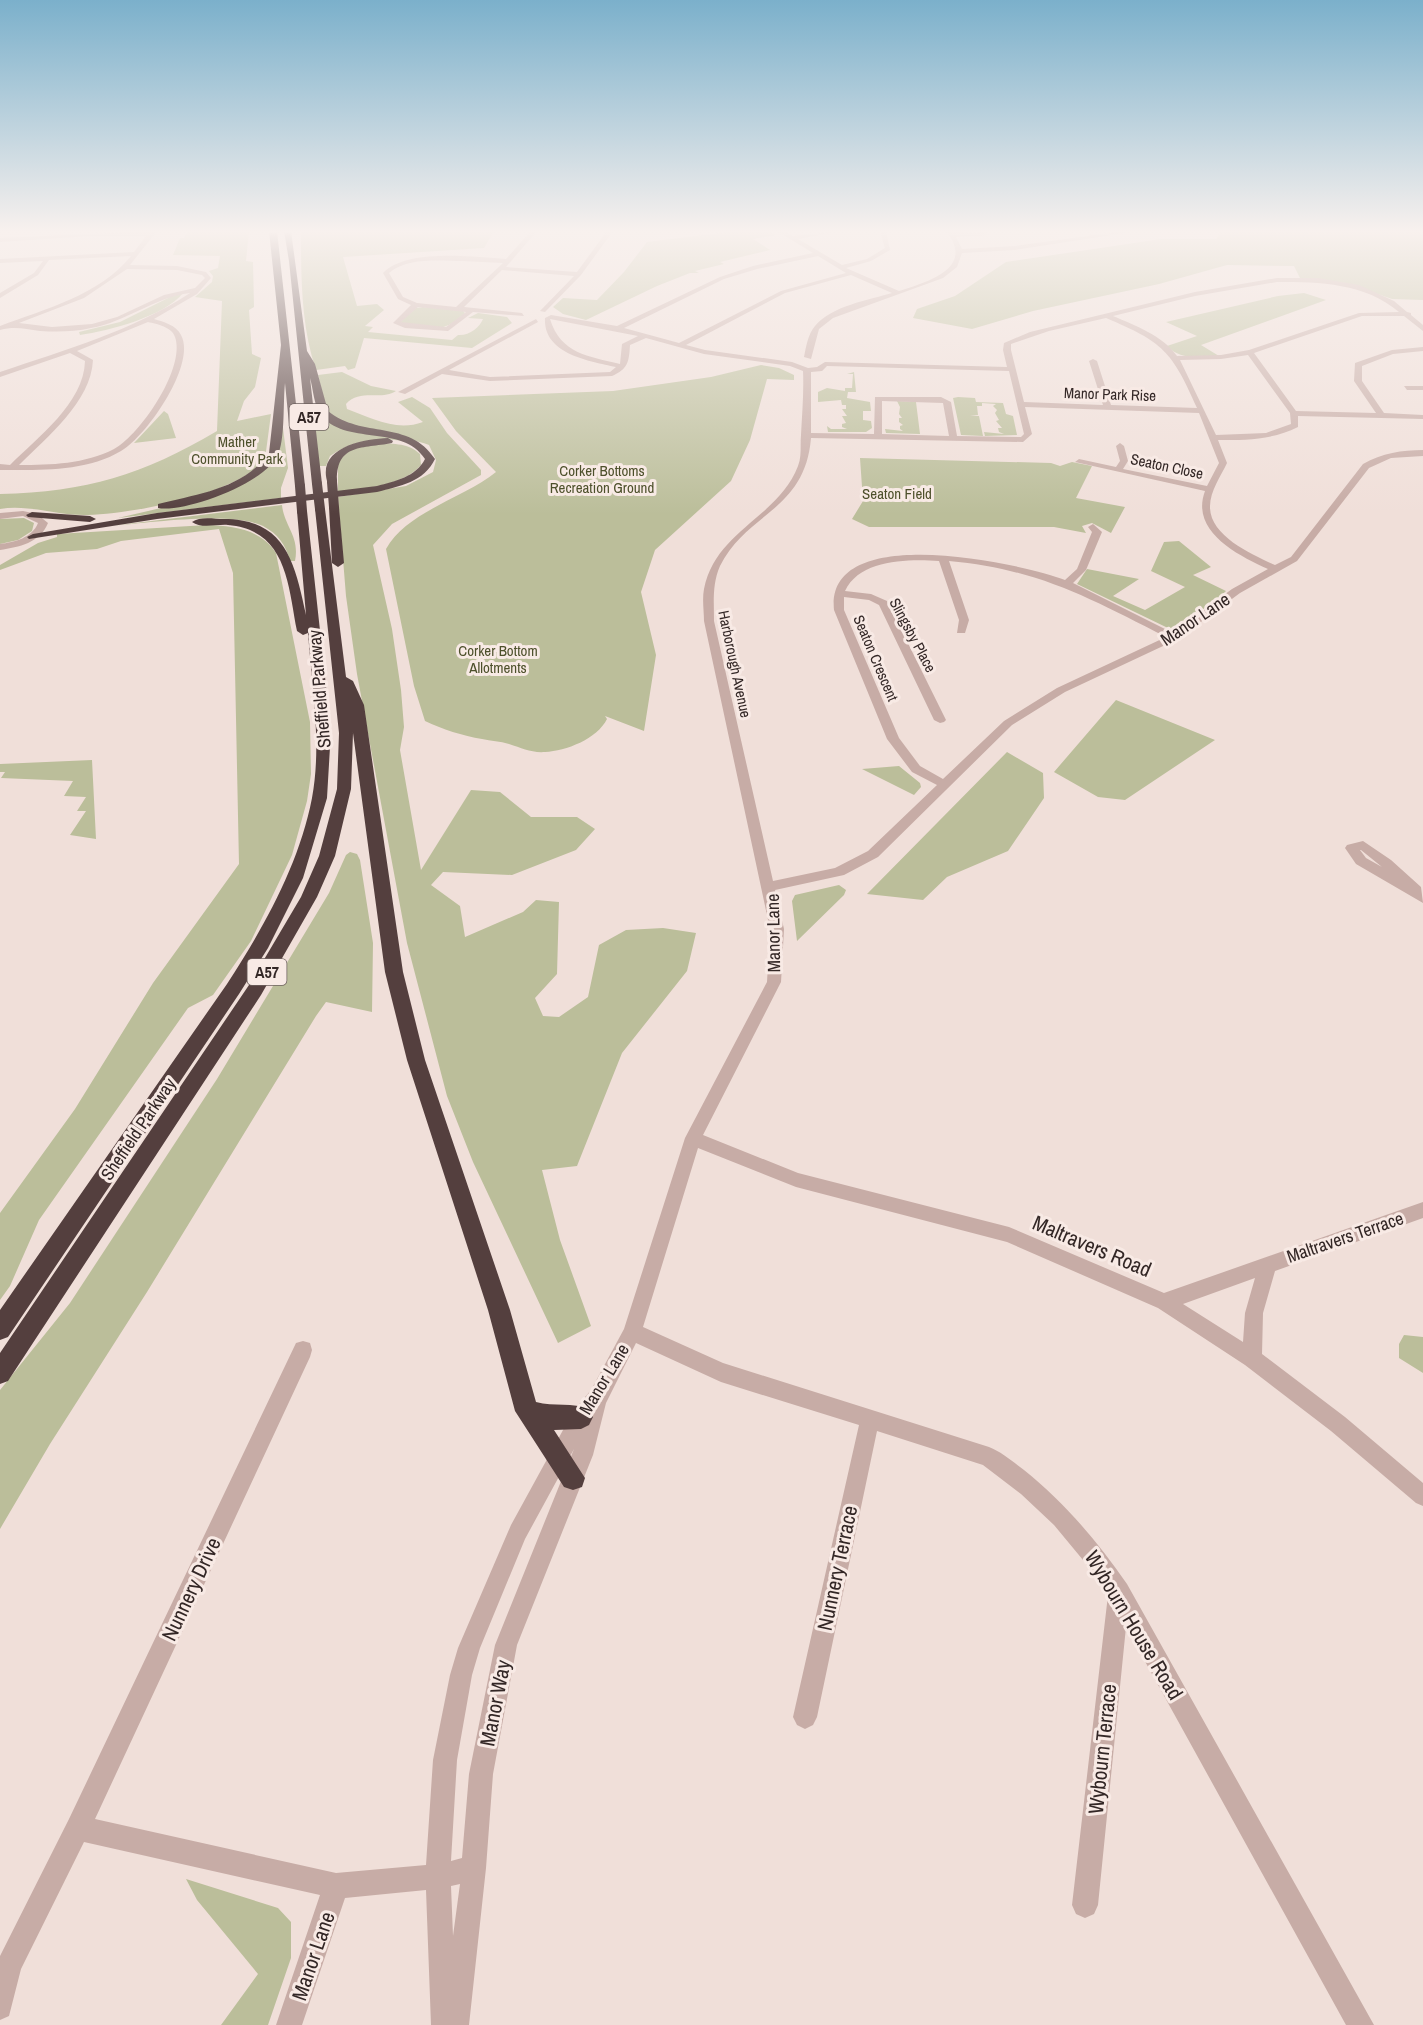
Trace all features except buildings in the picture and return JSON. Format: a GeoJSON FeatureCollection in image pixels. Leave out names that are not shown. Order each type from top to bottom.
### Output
{"type":"FeatureCollection","features":[{"type":"Feature","properties":{"kind":"highway","name":"Sheffield Parkway"},"geometry":{"type":"LineString","coordinates":[[0,1329],[259,948],[295,878],[314,822],[320,788],[323,747],[300,486],[289,376],[281,326]]}},
{"type":"Feature","properties":{"kind":"highway","name":"Sheffield Parkway"},"geometry":{"type":"LineString","coordinates":[[0,1373],[255,990],[309,897],[327,856],[344,789],[346,733],[334,618],[327,508],[317,484],[300,326]]}},
{"type":"Feature","properties":{"kind":"highway"},"geometry":{"type":"LineString","coordinates":[[86,519],[157,507],[214,493],[243,481],[262,469],[274,453],[283,347]]}},
{"type":"Feature","properties":{"kind":"highway"},"geometry":{"type":"LineString","coordinates":[[31,538],[158,516],[394,485],[421,472],[428,466],[429,454],[408,439],[344,426],[328,417],[324,411],[311,364],[302,350]]}},
{"type":"Feature","properties":{"kind":"highway"},"geometry":{"type":"LineString","coordinates":[[327,508],[333,465],[336,458],[345,451],[380,441],[417,444]]}},
{"type":"Feature","properties":{"kind":"highway"},"geometry":{"type":"LineString","coordinates":[[32,515],[86,519],[158,516]]}},
{"type":"Feature","properties":{"kind":"highway"},"geometry":{"type":"LineString","coordinates":[[70,530],[219,521],[262,529],[275,539],[287,558],[304,634],[317,663]]}},
{"type":"Feature","properties":{"kind":"highway","name":"A57"},"geometry":{"type":"LineString","coordinates":[[339,666],[357,705],[394,972],[416,1060],[499,1310],[527,1411],[573,1478]]}},
{"type":"Feature","properties":{"kind":"highway"},"geometry":{"type":"LineString","coordinates":[[527,1411],[550,1418],[581,1417]]}},
{"type":"Feature","properties":{"kind":"street"},"geometry":{"type":"LineString","coordinates":[[22,326],[54,330],[91,326]]}},
{"type":"Feature","properties":{"kind":"street"},"geometry":{"type":"LineString","coordinates":[[0,375],[133,326]]}},
{"type":"Feature","properties":{"kind":"street"},"geometry":{"type":"LineString","coordinates":[[0,467],[42,467],[84,462],[126,445],[156,410],[172,382],[179,356],[179,337],[176,332],[160,326]]}},
{"type":"Feature","properties":{"kind":"street"},"geometry":{"type":"LineString","coordinates":[[418,326],[448,329],[452,326]]}},
{"type":"Feature","properties":{"kind":"street"},"geometry":{"type":"LineString","coordinates":[[402,392],[527,326]]}},
{"type":"Feature","properties":{"kind":"street"},"geometry":{"type":"LineString","coordinates":[[548,326],[548,331],[564,350],[623,367]]}},
{"type":"Feature","properties":{"kind":"street"},"geometry":{"type":"LineString","coordinates":[[601,326],[618,328],[678,346],[738,358],[792,364],[807,370],[819,369],[825,364],[1012,369]]}},
{"type":"Feature","properties":{"kind":"street"},"geometry":{"type":"LineString","coordinates":[[618,328],[623,326]]}},
{"type":"Feature","properties":{"kind":"street"},"geometry":{"type":"LineString","coordinates":[[678,346],[718,326]]}},
{"type":"Feature","properties":{"kind":"street"},"geometry":{"type":"LineString","coordinates":[[808,357],[815,331],[820,326]]}},
{"type":"Feature","properties":{"kind":"street"},"geometry":{"type":"LineString","coordinates":[[805,435],[1015,442],[1025,439],[1028,434],[1006,345],[1011,341],[1071,326]]}},
{"type":"Feature","properties":{"kind":"street"},"geometry":{"type":"LineString","coordinates":[[1130,326],[1165,346],[1176,358],[1214,437],[1223,463],[1210,489],[1205,507],[1206,515],[1218,533],[1237,549],[1275,569]]}},
{"type":"Feature","properties":{"kind":"street"},"geometry":{"type":"LineString","coordinates":[[1176,358],[1221,357],[1250,352],[1327,326]]}},
{"type":"Feature","properties":{"kind":"street"},"geometry":{"type":"LineString","coordinates":[[623,367],[626,344],[644,336]]}},
{"type":"Feature","properties":{"kind":"street"},"geometry":{"type":"LineString","coordinates":[[12,467],[61,415],[87,380],[91,366],[89,360],[69,350]]}},
{"type":"Feature","properties":{"kind":"street"},"geometry":{"type":"LineString","coordinates":[[1382,416],[1358,381],[1358,365],[1392,352],[1423,350]]}},
{"type":"Feature","properties":{"kind":"street"},"geometry":{"type":"LineString","coordinates":[[1214,437],[1259,437],[1281,433],[1295,425],[1294,413],[1250,352]]}},
{"type":"Feature","properties":{"kind":"street"},"geometry":{"type":"LineString","coordinates":[[792,364],[793,360],[808,357],[821,360],[825,364]]}},
{"type":"Feature","properties":{"kind":"street"},"geometry":{"type":"LineString","coordinates":[[1092,361],[1108,407]]}},
{"type":"Feature","properties":{"kind":"street"},"geometry":{"type":"LineString","coordinates":[[440,371],[479,378],[512,379],[612,374],[623,367]]}},
{"type":"Feature","properties":{"kind":"street","name":"Harborough Avenue"},"geometry":{"type":"LineString","coordinates":[[769,887],[709,621],[707,601],[715,569],[730,544],[778,500],[802,467],[807,370]]}},
{"type":"Feature","properties":{"kind":"street"},"geometry":{"type":"LineString","coordinates":[[1407,388],[1423,388]]}},
{"type":"Feature","properties":{"kind":"street"},"geometry":{"type":"LineString","coordinates":[[878,437],[877,399],[917,398],[946,400],[954,440]]}},
{"type":"Feature","properties":{"kind":"street","name":"Manor Park Rise"},"geometry":{"type":"LineString","coordinates":[[1020,404],[1200,411]]}},
{"type":"Feature","properties":{"kind":"street"},"geometry":{"type":"LineString","coordinates":[[1294,413],[1423,417]]}},
{"type":"Feature","properties":{"kind":"street","name":"Seaton Close"},"geometry":{"type":"LineString","coordinates":[[1118,470],[1124,461],[1120,446]]}},
{"type":"Feature","properties":{"kind":"street","name":"Manor Lane"},"geometry":{"type":"LineString","coordinates":[[461,1675],[469,1648],[518,1532],[581,1417],[598,1397],[632,1332],[693,1138],[774,982],[777,929],[769,887],[825,876],[859,863],[884,846],[944,784],[1017,718],[1061,690],[1174,637],[1236,591],[1294,559],[1364,468],[1393,454],[1423,453]]}},
{"type":"Feature","properties":{"kind":"street","name":"Seaton Close"},"geometry":{"type":"LineString","coordinates":[[1079,462],[1210,489]]}},
{"type":"Feature","properties":{"kind":"street"},"geometry":{"type":"LineString","coordinates":[[0,516],[32,515],[43,523],[39,531],[31,538],[0,558]]}},
{"type":"Feature","properties":{"kind":"street"},"geometry":{"type":"LineString","coordinates":[[1066,584],[1081,570],[1097,532],[1093,527]]}},
{"type":"Feature","properties":{"kind":"street"},"geometry":{"type":"LineString","coordinates":[[0,547],[31,538]]}},
{"type":"Feature","properties":{"kind":"street"},"geometry":{"type":"LineString","coordinates":[[943,558],[964,620],[961,631]]}},
{"type":"Feature","properties":{"kind":"street"},"geometry":{"type":"LineString","coordinates":[[839,593],[846,580],[867,567],[898,559],[943,558],[984,562],[1029,571],[1066,584],[1174,637]]}},
{"type":"Feature","properties":{"kind":"street","name":"Slingsby Place"},"geometry":{"type":"LineString","coordinates":[[839,593],[871,597],[882,603],[940,720]]}},
{"type":"Feature","properties":{"kind":"street","name":"Seaton Crescent"},"geometry":{"type":"LineString","coordinates":[[839,593],[839,610],[893,739],[916,769],[944,784]]}},
{"type":"Feature","properties":{"kind":"street"},"geometry":{"type":"LineString","coordinates":[[1363,845],[1421,896],[1361,861],[1352,848],[1363,845]]}},
{"type":"Feature","properties":{"kind":"street","name":"Maltravers Road"},"geometry":{"type":"LineString","coordinates":[[693,1138],[796,1180],[1009,1235],[1164,1302],[1252,1358],[1338,1424],[1423,1496]]}},
{"type":"Feature","properties":{"kind":"street","name":"Maltravers Terrace"},"geometry":{"type":"LineString","coordinates":[[1164,1302],[1423,1210]]}},
{"type":"Feature","properties":{"kind":"street","name":"Maltravers Terrace"},"geometry":{"type":"LineString","coordinates":[[1252,1358],[1254,1313],[1268,1264]]}},
{"type":"Feature","properties":{"kind":"street","name":"Wybourn House Road"},"geometry":{"type":"LineString","coordinates":[[632,1332],[721,1372],[989,1457],[1026,1483],[1058,1513],[1091,1549],[1119,1592],[1361,2025]]}},
{"type":"Feature","properties":{"kind":"street","name":"Nunnery Drive"},"geometry":{"type":"LineString","coordinates":[[0,2007],[9,1966],[78,1828],[303,1350]]}},
{"type":"Feature","properties":{"kind":"street","name":"Manor Way"},"geometry":{"type":"LineString","coordinates":[[456,2025],[482,1774],[506,1645],[583,1455],[598,1397]]}},
{"type":"Feature","properties":{"kind":"street","name":"Nunnery Terrace"},"geometry":{"type":"LineString","coordinates":[[805,1717],[870,1419]]}},
{"type":"Feature","properties":{"kind":"street","name":"Wybourn Terrace"},"geometry":{"type":"LineString","coordinates":[[1085,1905],[1119,1592]]}},
{"type":"Feature","properties":{"kind":"street","name":"Manor Way"},"geometry":{"type":"LineString","coordinates":[[444,2025],[438,1876],[445,1760],[461,1675]]}},
{"type":"Feature","properties":{"kind":"street"},"geometry":{"type":"LineString","coordinates":[[78,1828],[336,1886],[438,1876],[474,1868]]}},
{"type":"Feature","properties":{"kind":"street","name":"Manor Lane"},"geometry":{"type":"LineString","coordinates":[[289,2025],[336,1886]]}},
{"type":"Feature","properties":{"kind":"green space"},"geometry":{"type":"Polygon","coordinates":[[[106,326],[122,326],[80,335],[79,332],[106,326]]]}},
{"type":"Feature","properties":{"kind":"green space","name":"Mather Community Park"},"geometry":{"type":"Polygon","coordinates":[[[221,326],[250,326],[252,354],[261,358],[255,387],[244,401],[237,421],[271,414],[265,459],[252,471],[209,492],[130,511],[88,515],[21,508],[0,509],[0,494],[60,490],[113,478],[164,459],[217,431],[221,326]]]}},
{"type":"Feature","properties":{"kind":"green space"},"geometry":{"type":"Polygon","coordinates":[[[306,326],[366,326],[373,327],[368,332],[452,340],[479,326],[508,326],[472,348],[364,338],[355,368],[348,370],[345,366],[316,370],[306,326]]]}},
{"type":"Feature","properties":{"kind":"green space"},"geometry":{"type":"Polygon","coordinates":[[[413,326],[447,326],[435,328],[413,326]]]}},
{"type":"Feature","properties":{"kind":"green space"},"geometry":{"type":"Polygon","coordinates":[[[953,326],[984,326],[972,329],[953,326]]]}},
{"type":"Feature","properties":{"kind":"green space"},"geometry":{"type":"Polygon","coordinates":[[[1174,326],[1255,326],[1201,345],[1219,356],[1184,356],[1167,346],[1197,336],[1174,326]]]}},
{"type":"Feature","properties":{"kind":"green space"},"geometry":{"type":"Polygon","coordinates":[[[761,365],[779,368],[794,375],[794,380],[767,379],[750,440],[731,481],[655,550],[641,592],[656,655],[644,731],[605,716],[607,719],[602,726],[580,743],[562,749],[540,752],[460,734],[425,721],[414,686],[386,549],[395,536],[421,515],[496,472],[456,431],[432,398],[613,391],[711,377],[761,365]]]}},
{"type":"Feature","properties":{"kind":"green space"},"geometry":{"type":"Polygon","coordinates":[[[342,372],[371,386],[396,391],[390,394],[364,395],[352,399],[346,404],[347,409],[384,423],[413,425],[423,422],[398,402],[412,397],[430,408],[447,433],[481,470],[481,475],[392,524],[373,545],[392,629],[404,727],[400,750],[421,870],[471,790],[500,792],[531,817],[577,817],[595,829],[576,850],[512,875],[443,872],[431,885],[460,906],[465,937],[523,912],[536,900],[559,902],[557,974],[535,998],[543,1016],[559,1017],[588,997],[599,945],[626,930],[663,928],[696,933],[687,971],[622,1053],[577,1166],[542,1170],[560,1240],[591,1326],[558,1343],[473,1162],[447,1096],[407,943],[357,674],[346,596],[338,497],[406,486],[433,472],[436,460],[429,445],[349,425],[331,415],[318,375],[342,372]]]}},
{"type":"Feature","properties":{"kind":"green space"},"geometry":{"type":"Polygon","coordinates":[[[854,372],[856,392],[848,392],[847,398],[870,402],[871,411],[863,411],[863,420],[871,421],[872,428],[866,432],[828,432],[827,426],[831,429],[847,429],[842,427],[842,424],[846,423],[842,416],[847,416],[842,409],[846,409],[846,405],[842,405],[841,400],[818,402],[818,392],[827,388],[845,391],[845,388],[852,388],[853,374],[847,374],[854,372]]]}},
{"type":"Feature","properties":{"kind":"green space"},"geometry":{"type":"Polygon","coordinates":[[[953,398],[975,398],[976,402],[1003,403],[1006,414],[1013,416],[1017,435],[985,436],[984,432],[1004,434],[999,432],[998,428],[1002,428],[996,421],[999,420],[995,413],[997,410],[993,406],[996,404],[982,403],[982,406],[977,406],[978,415],[970,416],[979,416],[983,436],[961,435],[953,398]]]}},
{"type":"Feature","properties":{"kind":"green space"},"geometry":{"type":"Polygon","coordinates":[[[897,401],[916,402],[920,434],[886,433],[885,429],[903,431],[900,429],[903,425],[899,422],[899,418],[902,418],[897,401]]]}},
{"type":"Feature","properties":{"kind":"green space"},"geometry":{"type":"Polygon","coordinates":[[[317,406],[326,419],[405,441],[385,439],[356,443],[330,456],[326,466],[318,466],[312,408],[317,406]]]}},
{"type":"Feature","properties":{"kind":"green space"},"geometry":{"type":"Polygon","coordinates":[[[164,411],[168,414],[176,438],[134,443],[164,411]]]}},
{"type":"Feature","properties":{"kind":"green space"},"geometry":{"type":"Polygon","coordinates":[[[282,420],[288,468],[281,488],[281,498],[118,518],[204,498],[269,464],[282,420]]]}},
{"type":"Feature","properties":{"kind":"green space"},"geometry":{"type":"Polygon","coordinates":[[[374,443],[410,447],[420,454],[421,465],[404,478],[394,482],[338,492],[338,460],[352,449],[374,443]]]}},
{"type":"Feature","properties":{"kind":"green space","name":"Seaton Field"},"geometry":{"type":"Polygon","coordinates":[[[860,458],[1051,463],[1060,466],[1072,462],[1092,466],[1076,498],[1125,507],[1111,533],[1092,523],[1082,526],[1086,533],[1054,527],[869,527],[852,519],[863,501],[860,458]]]}},
{"type":"Feature","properties":{"kind":"green space"},"geometry":{"type":"Polygon","coordinates":[[[282,505],[294,538],[295,561],[290,561],[284,545],[277,536],[263,526],[249,522],[231,519],[189,519],[111,526],[282,505]]]}},
{"type":"Feature","properties":{"kind":"green space"},"geometry":{"type":"Polygon","coordinates":[[[24,518],[34,523],[32,531],[18,540],[0,544],[0,519],[24,518]]]}},
{"type":"Feature","properties":{"kind":"green space"},"geometry":{"type":"Polygon","coordinates":[[[207,525],[246,530],[263,539],[276,553],[310,722],[311,774],[307,801],[292,855],[251,941],[213,995],[188,1008],[39,1220],[10,1286],[0,1300],[0,1213],[75,1109],[153,983],[239,864],[233,573],[219,529],[121,541],[97,549],[46,553],[0,570],[0,565],[38,543],[57,537],[57,534],[207,525]]]}},
{"type":"Feature","properties":{"kind":"green space"},"geometry":{"type":"Polygon","coordinates":[[[1179,541],[1211,567],[1193,575],[1226,591],[1213,603],[1170,629],[1077,584],[1087,569],[1139,579],[1113,596],[1145,610],[1185,587],[1151,571],[1164,542],[1179,541]]]}},
{"type":"Feature","properties":{"kind":"green space"},"geometry":{"type":"Polygon","coordinates":[[[1116,700],[1215,740],[1125,800],[1098,797],[1054,772],[1116,700]]]}},
{"type":"Feature","properties":{"kind":"green space"},"geometry":{"type":"Polygon","coordinates":[[[1007,752],[1043,773],[1044,798],[1008,851],[947,877],[923,900],[867,894],[1007,752]]]}},
{"type":"Feature","properties":{"kind":"green space"},"geometry":{"type":"Polygon","coordinates":[[[92,760],[96,839],[70,835],[86,811],[77,811],[86,797],[64,796],[73,781],[1,778],[5,772],[0,772],[0,764],[92,760]]]}},
{"type":"Feature","properties":{"kind":"green space"},"geometry":{"type":"Polygon","coordinates":[[[899,766],[920,783],[921,787],[914,795],[862,769],[899,766]]]}},
{"type":"Feature","properties":{"kind":"green space"},"geometry":{"type":"Polygon","coordinates":[[[350,852],[357,854],[360,860],[373,943],[372,1012],[326,1002],[50,1444],[0,1529],[0,1390],[70,1303],[217,1079],[329,893],[346,855],[350,852]]]}},
{"type":"Feature","properties":{"kind":"green space"},"geometry":{"type":"Polygon","coordinates":[[[839,885],[846,890],[844,895],[797,941],[792,901],[795,895],[839,885]]]}},
{"type":"Feature","properties":{"kind":"green space"},"geometry":{"type":"Polygon","coordinates":[[[1404,1335],[1423,1337],[1423,1373],[1399,1358],[1399,1344],[1404,1335]]]}},
{"type":"Feature","properties":{"kind":"green space"},"geometry":{"type":"Polygon","coordinates":[[[186,1879],[278,1908],[291,1922],[291,1958],[268,2025],[221,2025],[258,1974],[197,1900],[186,1879]]]}},
{"type":"Feature","properties":{"kind":"park label","name":"Corker Bottoms Recreation Ground"},"geometry":{"type":"Point","coordinates":[602,478]}},
{"type":"Feature","properties":{"kind":"park label","name":"Corker Bottom Allotments"},"geometry":{"type":"Point","coordinates":[498,658]}}]}
